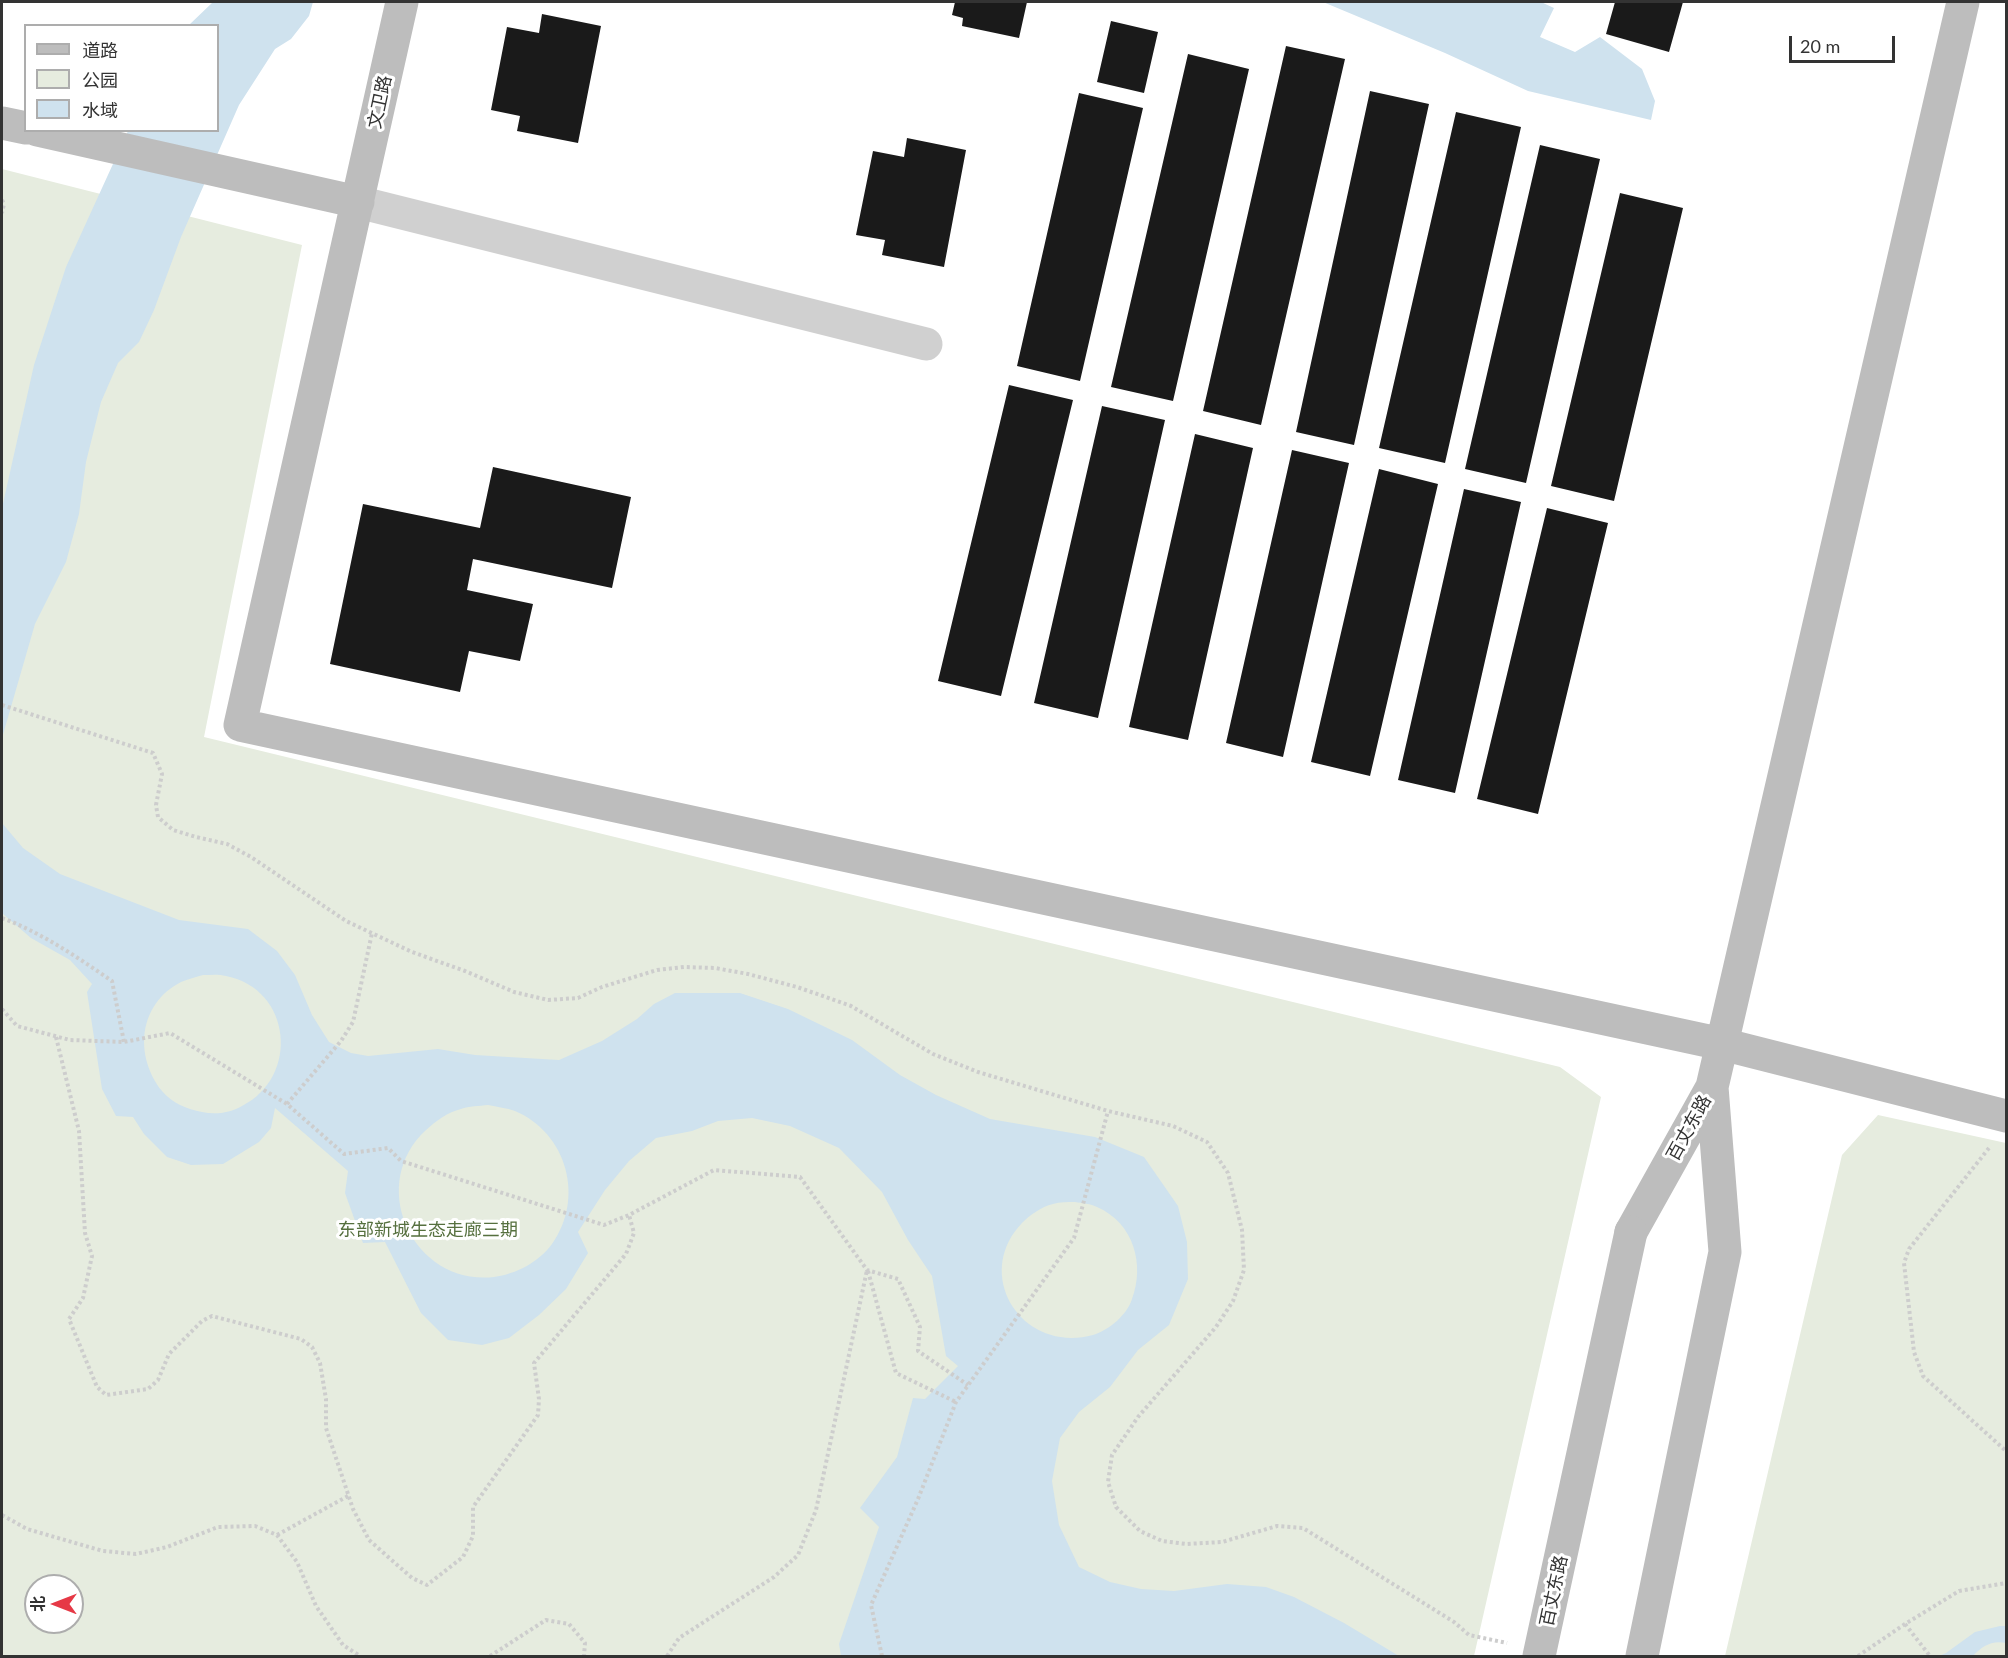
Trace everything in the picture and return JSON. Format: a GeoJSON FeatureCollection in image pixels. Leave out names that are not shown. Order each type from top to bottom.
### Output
{"type":"FeatureCollection","features":[{"type":"Feature","properties":{"kind":"street","name":"文卫路"},"geometry":{"type":"LineString","coordinates":[[402,2],[240,725],[1722,1044]]}},
{"type":"Feature","properties":{"kind":"street"},"geometry":{"type":"LineString","coordinates":[[1712,1087],[1963,2]]}},
{"type":"Feature","properties":{"kind":"street"},"geometry":{"type":"LineString","coordinates":[[2,123],[24,128]]}},
{"type":"Feature","properties":{"kind":"street"},"geometry":{"type":"LineString","coordinates":[[46,132],[358,202],[926,344]]}},
{"type":"Feature","properties":{"kind":"street"},"geometry":{"type":"LineString","coordinates":[[1722,1044],[2000,1129]]}},
{"type":"Feature","properties":{"kind":"street","name":"百丈东路"},"geometry":{"type":"LineString","coordinates":[[1525,1650],[1631,1232],[1712,1087]]}},
{"type":"Feature","properties":{"kind":"street","name":"百丈东路"},"geometry":{"type":"LineString","coordinates":[[1642,1656],[1725,1252],[1712,1087]]}},
{"type":"Feature","properties":{"kind":"path"},"geometry":{"type":"LineString","coordinates":[[2,201],[4,204],[2,213]]}},
{"type":"Feature","properties":{"kind":"path"},"geometry":{"type":"LineString","coordinates":[[2,705],[153,753],[162,774],[156,805],[158,817],[173,830],[227,844],[251,857],[346,921],[412,952],[514,992],[548,1000],[578,998],[602,987],[657,970],[684,967],[748,974],[797,987],[852,1006],[933,1054],[978,1072],[1108,1111],[1173,1125],[1207,1142],[1228,1173],[1242,1230],[1244,1270],[1233,1301],[1216,1327],[1138,1417],[1112,1455],[1108,1482],[1116,1507],[1140,1531],[1162,1541],[1185,1544],[1222,1542],[1277,1526],[1303,1528],[1454,1622],[1469,1635],[1525,1650]]}},
{"type":"Feature","properties":{"kind":"path"},"geometry":{"type":"LineString","coordinates":[[2,918],[35,932],[72,953],[112,981],[124,1042]]}},
{"type":"Feature","properties":{"kind":"path"},"geometry":{"type":"LineString","coordinates":[[286,1104],[341,1041],[353,1022],[372,933]]}},
{"type":"Feature","properties":{"kind":"path"},"geometry":{"type":"LineString","coordinates":[[2,1010],[17,1026],[70,1040],[124,1042],[170,1033],[286,1104],[344,1154],[388,1148],[401,1161],[604,1225],[629,1215],[714,1170],[800,1177],[867,1270],[896,1372],[956,1402]]}},
{"type":"Feature","properties":{"kind":"path"},"geometry":{"type":"LineString","coordinates":[[56,1037],[79,1131],[85,1233],[92,1256],[83,1298],[69,1319],[98,1387],[106,1395],[148,1389],[158,1380],[169,1353],[202,1321],[212,1316],[301,1339],[312,1347],[320,1363],[326,1399],[326,1428],[348,1496],[369,1540],[412,1578],[427,1585],[463,1557],[473,1536],[473,1507],[537,1415],[539,1399],[534,1363],[626,1254],[634,1233],[629,1215]]}},
{"type":"Feature","properties":{"kind":"path"},"geometry":{"type":"LineString","coordinates":[[882,1656],[871,1605],[918,1499],[956,1402],[1074,1238],[1108,1111]]}},
{"type":"Feature","properties":{"kind":"path"},"geometry":{"type":"LineString","coordinates":[[2000,1129],[1909,1249],[1904,1263],[1914,1352],[1923,1376],[2007,1451]]}},
{"type":"Feature","properties":{"kind":"path"},"geometry":{"type":"LineString","coordinates":[[867,1270],[898,1279],[920,1327],[918,1351],[968,1385]]}},
{"type":"Feature","properties":{"kind":"path"},"geometry":{"type":"LineString","coordinates":[[667,1656],[680,1638],[774,1577],[798,1555],[816,1510],[867,1270]]}},
{"type":"Feature","properties":{"kind":"path"},"geometry":{"type":"LineString","coordinates":[[277,1535],[348,1496]]}},
{"type":"Feature","properties":{"kind":"path"},"geometry":{"type":"LineString","coordinates":[[2,1515],[27,1529],[92,1548],[136,1554],[167,1547],[218,1527],[255,1526],[277,1535],[297,1562],[316,1606],[342,1645],[360,1656]]}},
{"type":"Feature","properties":{"kind":"path"},"geometry":{"type":"LineString","coordinates":[[1858,1656],[1959,1591],[2007,1583]]}},
{"type":"Feature","properties":{"kind":"path"},"geometry":{"type":"LineString","coordinates":[[490,1656],[546,1620],[569,1624],[585,1643],[584,1656]]}},
{"type":"Feature","properties":{"kind":"path"},"geometry":{"type":"LineString","coordinates":[[1905,1624],[1930,1656]]}},
{"type":"Feature","properties":{"kind":"green space","name":"东部新城生态走廊三期"},"geometry":{"type":"Polygon","coordinates":[[[2,169],[302,245],[204,737],[1560,1067],[1601,1097],[1474,1656],[2,1656],[2,169]]]}},
{"type":"Feature","properties":{"kind":"green space"},"geometry":{"type":"Polygon","coordinates":[[[1878,1115],[2006,1143],[2006,1656],[1725,1656],[1842,1155],[1878,1115]]]}},
{"type":"Feature","properties":{"kind":"water"},"geometry":{"type":"Polygon","coordinates":[[[213,2],[313,2],[309,16],[291,39],[275,49],[239,105],[181,237],[154,310],[139,342],[118,363],[101,402],[86,462],[79,514],[66,562],[35,624],[2,738],[2,508],[34,365],[66,267],[128,132],[219,132],[219,24],[190,24],[213,2]]]}},
{"type":"Feature","properties":{"kind":"water"},"geometry":{"type":"Polygon","coordinates":[[[1323,2],[1541,2],[1554,8],[1540,37],[1575,52],[1600,37],[1642,69],[1655,101],[1651,120],[1528,91],[1445,53],[1323,2]]]}},
{"type":"Feature","properties":{"kind":"water"},"geometry":{"type":"Polygon","coordinates":[[[2,823],[23,848],[60,874],[179,920],[248,929],[277,951],[295,975],[312,1015],[329,1042],[351,1053],[368,1056],[438,1049],[475,1055],[559,1060],[602,1041],[637,1019],[654,1004],[675,993],[740,993],[788,1009],[852,1040],[900,1075],[936,1095],[990,1119],[1095,1137],[1144,1157],[1178,1206],[1187,1242],[1188,1279],[1169,1325],[1138,1350],[1110,1387],[1079,1412],[1060,1438],[1052,1481],[1059,1525],[1079,1567],[1110,1582],[1141,1589],[1174,1591],[1227,1584],[1266,1587],[1294,1597],[1344,1623],[1399,1656],[841,1656],[839,1644],[879,1527],[860,1508],[897,1457],[913,1398],[925,1399],[958,1366],[946,1356],[932,1276],[908,1240],[882,1192],[839,1148],[790,1126],[752,1118],[718,1121],[692,1131],[656,1138],[629,1161],[605,1190],[578,1232],[588,1253],[566,1289],[539,1315],[509,1338],[482,1345],[448,1340],[421,1313],[385,1242],[363,1243],[345,1193],[348,1171],[275,1108],[271,1128],[259,1142],[223,1164],[191,1165],[167,1157],[144,1134],[133,1117],[116,1116],[102,1089],[87,992],[92,984],[70,960],[31,938],[2,913],[2,823]],[[203,975],[181,982],[156,1003],[149,1017],[144,1047],[153,1077],[166,1095],[180,1105],[191,1109],[207,1113],[222,1113],[242,1106],[261,1093],[273,1075],[280,1056],[280,1035],[275,1015],[264,998],[248,984],[223,975],[203,975]],[[488,1105],[467,1107],[451,1112],[438,1120],[426,1130],[408,1152],[400,1177],[400,1203],[407,1228],[421,1249],[441,1266],[465,1276],[494,1277],[526,1266],[547,1250],[562,1226],[569,1188],[565,1168],[558,1151],[533,1121],[505,1108],[488,1105]],[[1072,1202],[1049,1205],[1025,1220],[1008,1244],[1002,1265],[1004,1286],[1012,1306],[1026,1322],[1045,1333],[1068,1338],[1093,1335],[1117,1321],[1130,1305],[1136,1286],[1137,1273],[1133,1246],[1120,1223],[1097,1207],[1072,1202]]]}},
{"type":"Feature","properties":{"kind":"water"},"geometry":{"type":"Polygon","coordinates":[[[2006,1626],[2006,1643],[1996,1642],[1988,1645],[1973,1656],[1939,1656],[1975,1632],[2006,1626]]]}},
{"type":"Feature","properties":{"kind":"building"},"geometry":{"type":"Polygon","coordinates":[[[955,2],[1027,2],[1019,38],[962,26],[963,18],[952,15],[955,2]]]}},
{"type":"Feature","properties":{"kind":"building"},"geometry":{"type":"Polygon","coordinates":[[[1615,2],[1683,2],[1669,52],[1606,34],[1615,2]]]}},
{"type":"Feature","properties":{"kind":"building"},"geometry":{"type":"Polygon","coordinates":[[[542,14],[601,26],[578,143],[517,131],[520,116],[491,110],[507,27],[539,33],[542,14]]]}},
{"type":"Feature","properties":{"kind":"building"},"geometry":{"type":"Polygon","coordinates":[[[1111,21],[1158,32],[1144,93],[1097,82],[1111,21]]]}},
{"type":"Feature","properties":{"kind":"building"},"geometry":{"type":"Polygon","coordinates":[[[1286,46],[1345,59],[1261,425],[1203,411],[1286,46]]]}},
{"type":"Feature","properties":{"kind":"building"},"geometry":{"type":"Polygon","coordinates":[[[1188,54],[1249,69],[1173,401],[1111,387],[1188,54]]]}},
{"type":"Feature","properties":{"kind":"building"},"geometry":{"type":"Polygon","coordinates":[[[1370,91],[1429,104],[1354,445],[1296,432],[1370,91]]]}},
{"type":"Feature","properties":{"kind":"building"},"geometry":{"type":"Polygon","coordinates":[[[1079,93],[1143,108],[1080,381],[1017,366],[1079,93]]]}},
{"type":"Feature","properties":{"kind":"building"},"geometry":{"type":"Polygon","coordinates":[[[1456,112],[1521,127],[1445,463],[1379,448],[1456,112]]]}},
{"type":"Feature","properties":{"kind":"building"},"geometry":{"type":"Polygon","coordinates":[[[907,138],[966,150],[944,267],[882,255],[885,240],[856,235],[873,151],[904,157],[907,138]]]}},
{"type":"Feature","properties":{"kind":"building"},"geometry":{"type":"Polygon","coordinates":[[[1540,145],[1600,159],[1526,483],[1465,469],[1540,145]]]}},
{"type":"Feature","properties":{"kind":"building"},"geometry":{"type":"Polygon","coordinates":[[[1620,193],[1683,208],[1614,501],[1551,486],[1620,193]]]}},
{"type":"Feature","properties":{"kind":"building"},"geometry":{"type":"Polygon","coordinates":[[[1009,385],[1073,400],[1001,696],[938,681],[1009,385]]]}},
{"type":"Feature","properties":{"kind":"building"},"geometry":{"type":"Polygon","coordinates":[[[1102,406],[1165,420],[1098,718],[1034,703],[1102,406]]]}},
{"type":"Feature","properties":{"kind":"building"},"geometry":{"type":"Polygon","coordinates":[[[1195,434],[1253,448],[1188,740],[1129,727],[1195,434]]]}},
{"type":"Feature","properties":{"kind":"building"},"geometry":{"type":"Polygon","coordinates":[[[1292,450],[1349,463],[1283,757],[1226,743],[1292,450]]]}},
{"type":"Feature","properties":{"kind":"building"},"geometry":{"type":"Polygon","coordinates":[[[493,467],[631,497],[612,588],[473,559],[467,590],[533,604],[520,661],[469,651],[460,692],[330,664],[363,504],[480,528],[493,467]]]}},
{"type":"Feature","properties":{"kind":"building"},"geometry":{"type":"Polygon","coordinates":[[[1379,469],[1438,484],[1370,776],[1311,762],[1379,469]]]}},
{"type":"Feature","properties":{"kind":"building"},"geometry":{"type":"Polygon","coordinates":[[[1464,489],[1521,502],[1455,793],[1398,780],[1464,489]]]}},
{"type":"Feature","properties":{"kind":"building"},"geometry":{"type":"Polygon","coordinates":[[[1547,508],[1608,523],[1538,814],[1477,799],[1547,508]]]}}]}
